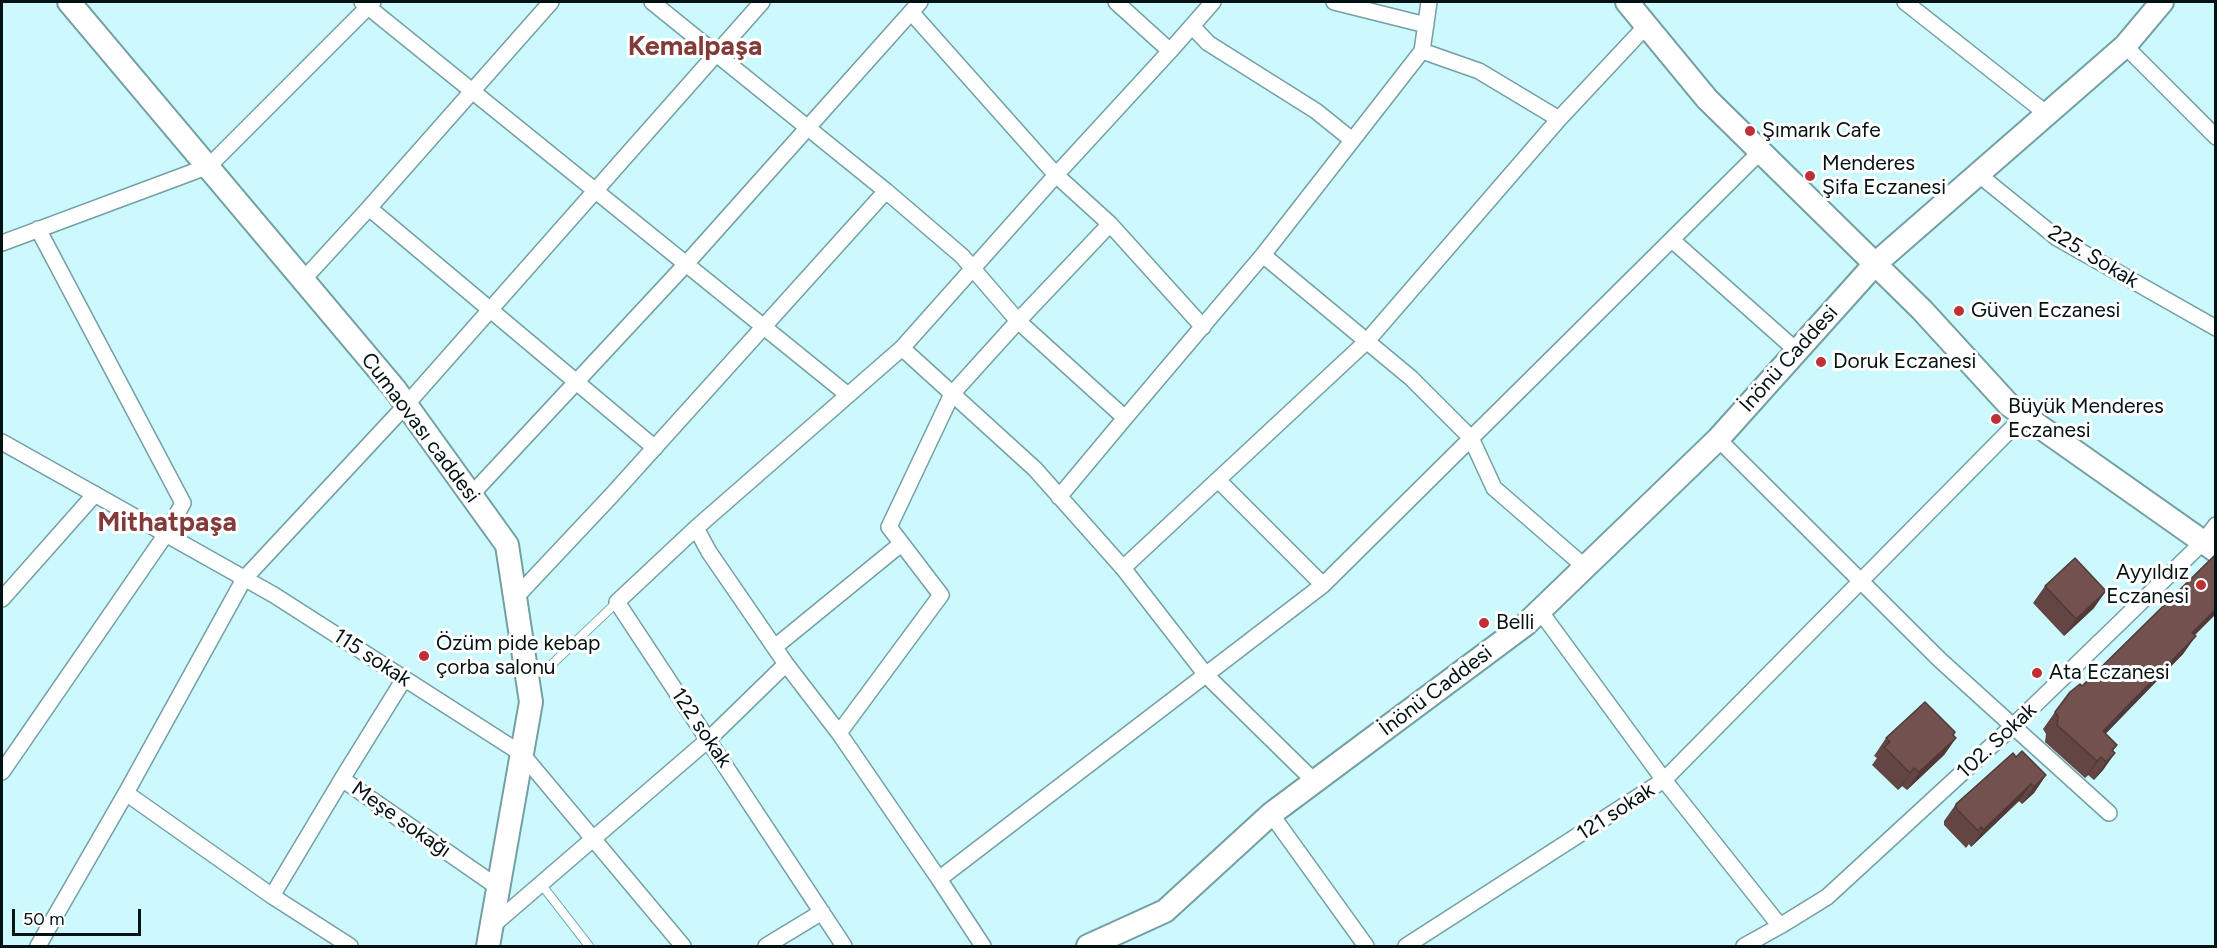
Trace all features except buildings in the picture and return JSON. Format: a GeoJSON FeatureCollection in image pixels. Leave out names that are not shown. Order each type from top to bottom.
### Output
{"type":"FeatureCollection","features":[{"type":"Feature","properties":{"kind":"main road","name":"Cumaovası caddesi"},"geometry":{"type":"LineString","coordinates":[[69,2],[303,279],[406,405],[507,545],[531,702],[490,936]]}},
{"type":"Feature","properties":{"kind":"main road"},"geometry":{"type":"LineString","coordinates":[[1627,2],[1707,99],[1922,310],[2010,405],[2211,540]]}},
{"type":"Feature","properties":{"kind":"main road","name":"İnönü Caddesi"},"geometry":{"type":"LineString","coordinates":[[1088,946],[1165,911],[1271,814],[1526,624],[1718,439],[1875,264],[2125,46],[2162,2]]}},
{"type":"Feature","properties":{"kind":"street"},"geometry":{"type":"LineString","coordinates":[[303,279],[369,208],[550,2]]}},
{"type":"Feature","properties":{"kind":"street"},"geometry":{"type":"LineString","coordinates":[[652,2],[886,191],[962,256],[1018,321],[1125,418]]}},
{"type":"Feature","properties":{"kind":"street"},"geometry":{"type":"LineString","coordinates":[[44,944],[244,579],[406,405],[762,2]]}},
{"type":"Feature","properties":{"kind":"street"},"geometry":{"type":"LineString","coordinates":[[1116,2],[1170,51]]}},
{"type":"Feature","properties":{"kind":"street"},"geometry":{"type":"LineString","coordinates":[[616,602],[696,528],[902,348],[1213,2]]}},
{"type":"Feature","properties":{"kind":"street"},"geometry":{"type":"LineString","coordinates":[[1334,2],[1426,25]]}},
{"type":"Feature","properties":{"kind":"street"},"geometry":{"type":"LineString","coordinates":[[1059,496],[1263,255],[1422,51],[1429,2]]}},
{"type":"Feature","properties":{"kind":"street"},"geometry":{"type":"LineString","coordinates":[[1905,2],[2047,114]]}},
{"type":"Feature","properties":{"kind":"street"},"geometry":{"type":"LineString","coordinates":[[2,243],[208,166],[368,3],[472,91],[848,395]]}},
{"type":"Feature","properties":{"kind":"street"},"geometry":{"type":"LineString","coordinates":[[471,495],[686,264],[915,7],[1056,175],[1110,224],[1203,327]]}},
{"type":"Feature","properties":{"kind":"street"},"geometry":{"type":"LineString","coordinates":[[1123,568],[1367,341],[1559,119],[1647,25]]}},
{"type":"Feature","properties":{"kind":"street"},"geometry":{"type":"LineString","coordinates":[[1192,26],[1208,43],[1300,100],[1352,140]]}},
{"type":"Feature","properties":{"kind":"street"},"geometry":{"type":"LineString","coordinates":[[2125,46],[2216,137]]}},
{"type":"Feature","properties":{"kind":"street"},"geometry":{"type":"LineString","coordinates":[[1422,51],[1479,71],[1559,119]]}},
{"type":"Feature","properties":{"kind":"street"},"geometry":{"type":"LineString","coordinates":[[939,879],[1323,585],[1760,152]]}},
{"type":"Feature","properties":{"kind":"street","name":"225. Sokak"},"geometry":{"type":"LineString","coordinates":[[1978,174],[2057,238],[2216,328]]}},
{"type":"Feature","properties":{"kind":"street"},"geometry":{"type":"LineString","coordinates":[[515,598],[886,191]]}},
{"type":"Feature","properties":{"kind":"street"},"geometry":{"type":"LineString","coordinates":[[369,208],[655,447]]}},
{"type":"Feature","properties":{"kind":"street"},"geometry":{"type":"LineString","coordinates":[[838,733],[941,595],[889,527],[952,394],[1110,224]]}},
{"type":"Feature","properties":{"kind":"street"},"geometry":{"type":"LineString","coordinates":[[2,772],[166,534],[183,503],[38,229]]}},
{"type":"Feature","properties":{"kind":"street"},"geometry":{"type":"LineString","coordinates":[[1672,240],[1797,351]]}},
{"type":"Feature","properties":{"kind":"street"},"geometry":{"type":"LineString","coordinates":[[1263,255],[1411,378],[1471,438],[1494,488],[1585,567]]}},
{"type":"Feature","properties":{"kind":"street"},"geometry":{"type":"LineString","coordinates":[[902,348],[1035,469],[1123,568],[1206,675],[1315,782]]}},
{"type":"Feature","properties":{"kind":"street"},"geometry":{"type":"LineString","coordinates":[[1540,611],[1664,780],[1858,580],[2024,416]]}},
{"type":"Feature","properties":{"kind":"street"},"geometry":{"type":"LineString","coordinates":[[1718,439],[1858,580],[2109,813]]}},
{"type":"Feature","properties":{"kind":"street","name":"115 sokak"},"geometry":{"type":"LineString","coordinates":[[2,442],[244,579],[522,754],[683,946]]}},
{"type":"Feature","properties":{"kind":"street"},"geometry":{"type":"LineString","coordinates":[[1218,480],[1323,585]]}},
{"type":"Feature","properties":{"kind":"street"},"geometry":{"type":"LineString","coordinates":[[2,599],[95,494]]}},
{"type":"Feature","properties":{"kind":"street"},"geometry":{"type":"LineString","coordinates":[[696,528],[709,552],[776,646],[786,664],[838,733],[983,946]]}},
{"type":"Feature","properties":{"kind":"street","name":"102. Sokak"},"geometry":{"type":"LineString","coordinates":[[1780,926],[1827,897],[2211,540]]}},
{"type":"Feature","properties":{"kind":"street"},"geometry":{"type":"LineString","coordinates":[[776,646],[902,544]]}},
{"type":"Feature","properties":{"kind":"street","name":"122 sokak"},"geometry":{"type":"LineString","coordinates":[[616,602],[709,739],[844,946]]}},
{"type":"Feature","properties":{"kind":"street"},"geometry":{"type":"LineString","coordinates":[[490,936],[541,884],[709,739],[786,664]]}},
{"type":"Feature","properties":{"kind":"street"},"geometry":{"type":"LineString","coordinates":[[342,779],[404,679]]}},
{"type":"Feature","properties":{"kind":"street","name":"Meşe sokağı"},"geometry":{"type":"LineString","coordinates":[[272,896],[342,779],[499,888]]}},
{"type":"Feature","properties":{"kind":"street","name":"121 sokak"},"geometry":{"type":"LineString","coordinates":[[1406,946],[1664,780],[1780,926]]}},
{"type":"Feature","properties":{"kind":"street"},"geometry":{"type":"LineString","coordinates":[[126,793],[272,896],[350,946]]}},
{"type":"Feature","properties":{"kind":"street"},"geometry":{"type":"LineString","coordinates":[[1271,814],[1366,946]]}},
{"type":"Feature","properties":{"kind":"street"},"geometry":{"type":"LineString","coordinates":[[766,946],[822,912]]}},
{"type":"Feature","properties":{"kind":"street"},"geometry":{"type":"LineString","coordinates":[[1746,946],[1780,926]]}},
{"type":"Feature","properties":{"kind":"lane"},"geometry":{"type":"LineString","coordinates":[[527,676],[547,669],[616,602]]}},
{"type":"Feature","properties":{"kind":"lane"},"geometry":{"type":"LineString","coordinates":[[541,884],[589,946]]}},
{"type":"Feature","properties":{"kind":"place","name":"Şımarık Cafe"},"geometry":{"type":"Point","coordinates":[1750,131]}},
{"type":"Feature","properties":{"kind":"place","name":"Menderes Şifa Eczanesi"},"geometry":{"type":"Point","coordinates":[1810,176]}},
{"type":"Feature","properties":{"kind":"place","name":"Güven Eczanesi"},"geometry":{"type":"Point","coordinates":[1959,311]}},
{"type":"Feature","properties":{"kind":"place","name":"Doruk Eczanesi"},"geometry":{"type":"Point","coordinates":[1821,362]}},
{"type":"Feature","properties":{"kind":"place","name":"Büyük Menderes Eczanesi"},"geometry":{"type":"Point","coordinates":[1996,419]}},
{"type":"Feature","properties":{"kind":"place","name":"Ayyıldız Eczanesi"},"geometry":{"type":"Point","coordinates":[2201,585]}},
{"type":"Feature","properties":{"kind":"place","name":"Belli"},"geometry":{"type":"Point","coordinates":[1484,623]}},
{"type":"Feature","properties":{"kind":"place","name":"Özüm pide kebap çorba salonu"},"geometry":{"type":"Point","coordinates":[424,656]}},
{"type":"Feature","properties":{"kind":"place","name":"Ata Eczanesi"},"geometry":{"type":"Point","coordinates":[2037,673]}},
{"type":"Feature","properties":{"kind":"district","name":"Kemalpaşa"},"geometry":{"type":"Point","coordinates":[695,47]}},
{"type":"Feature","properties":{"kind":"district","name":"Mithatpaşa"},"geometry":{"type":"Point","coordinates":[167,523]}}]}
